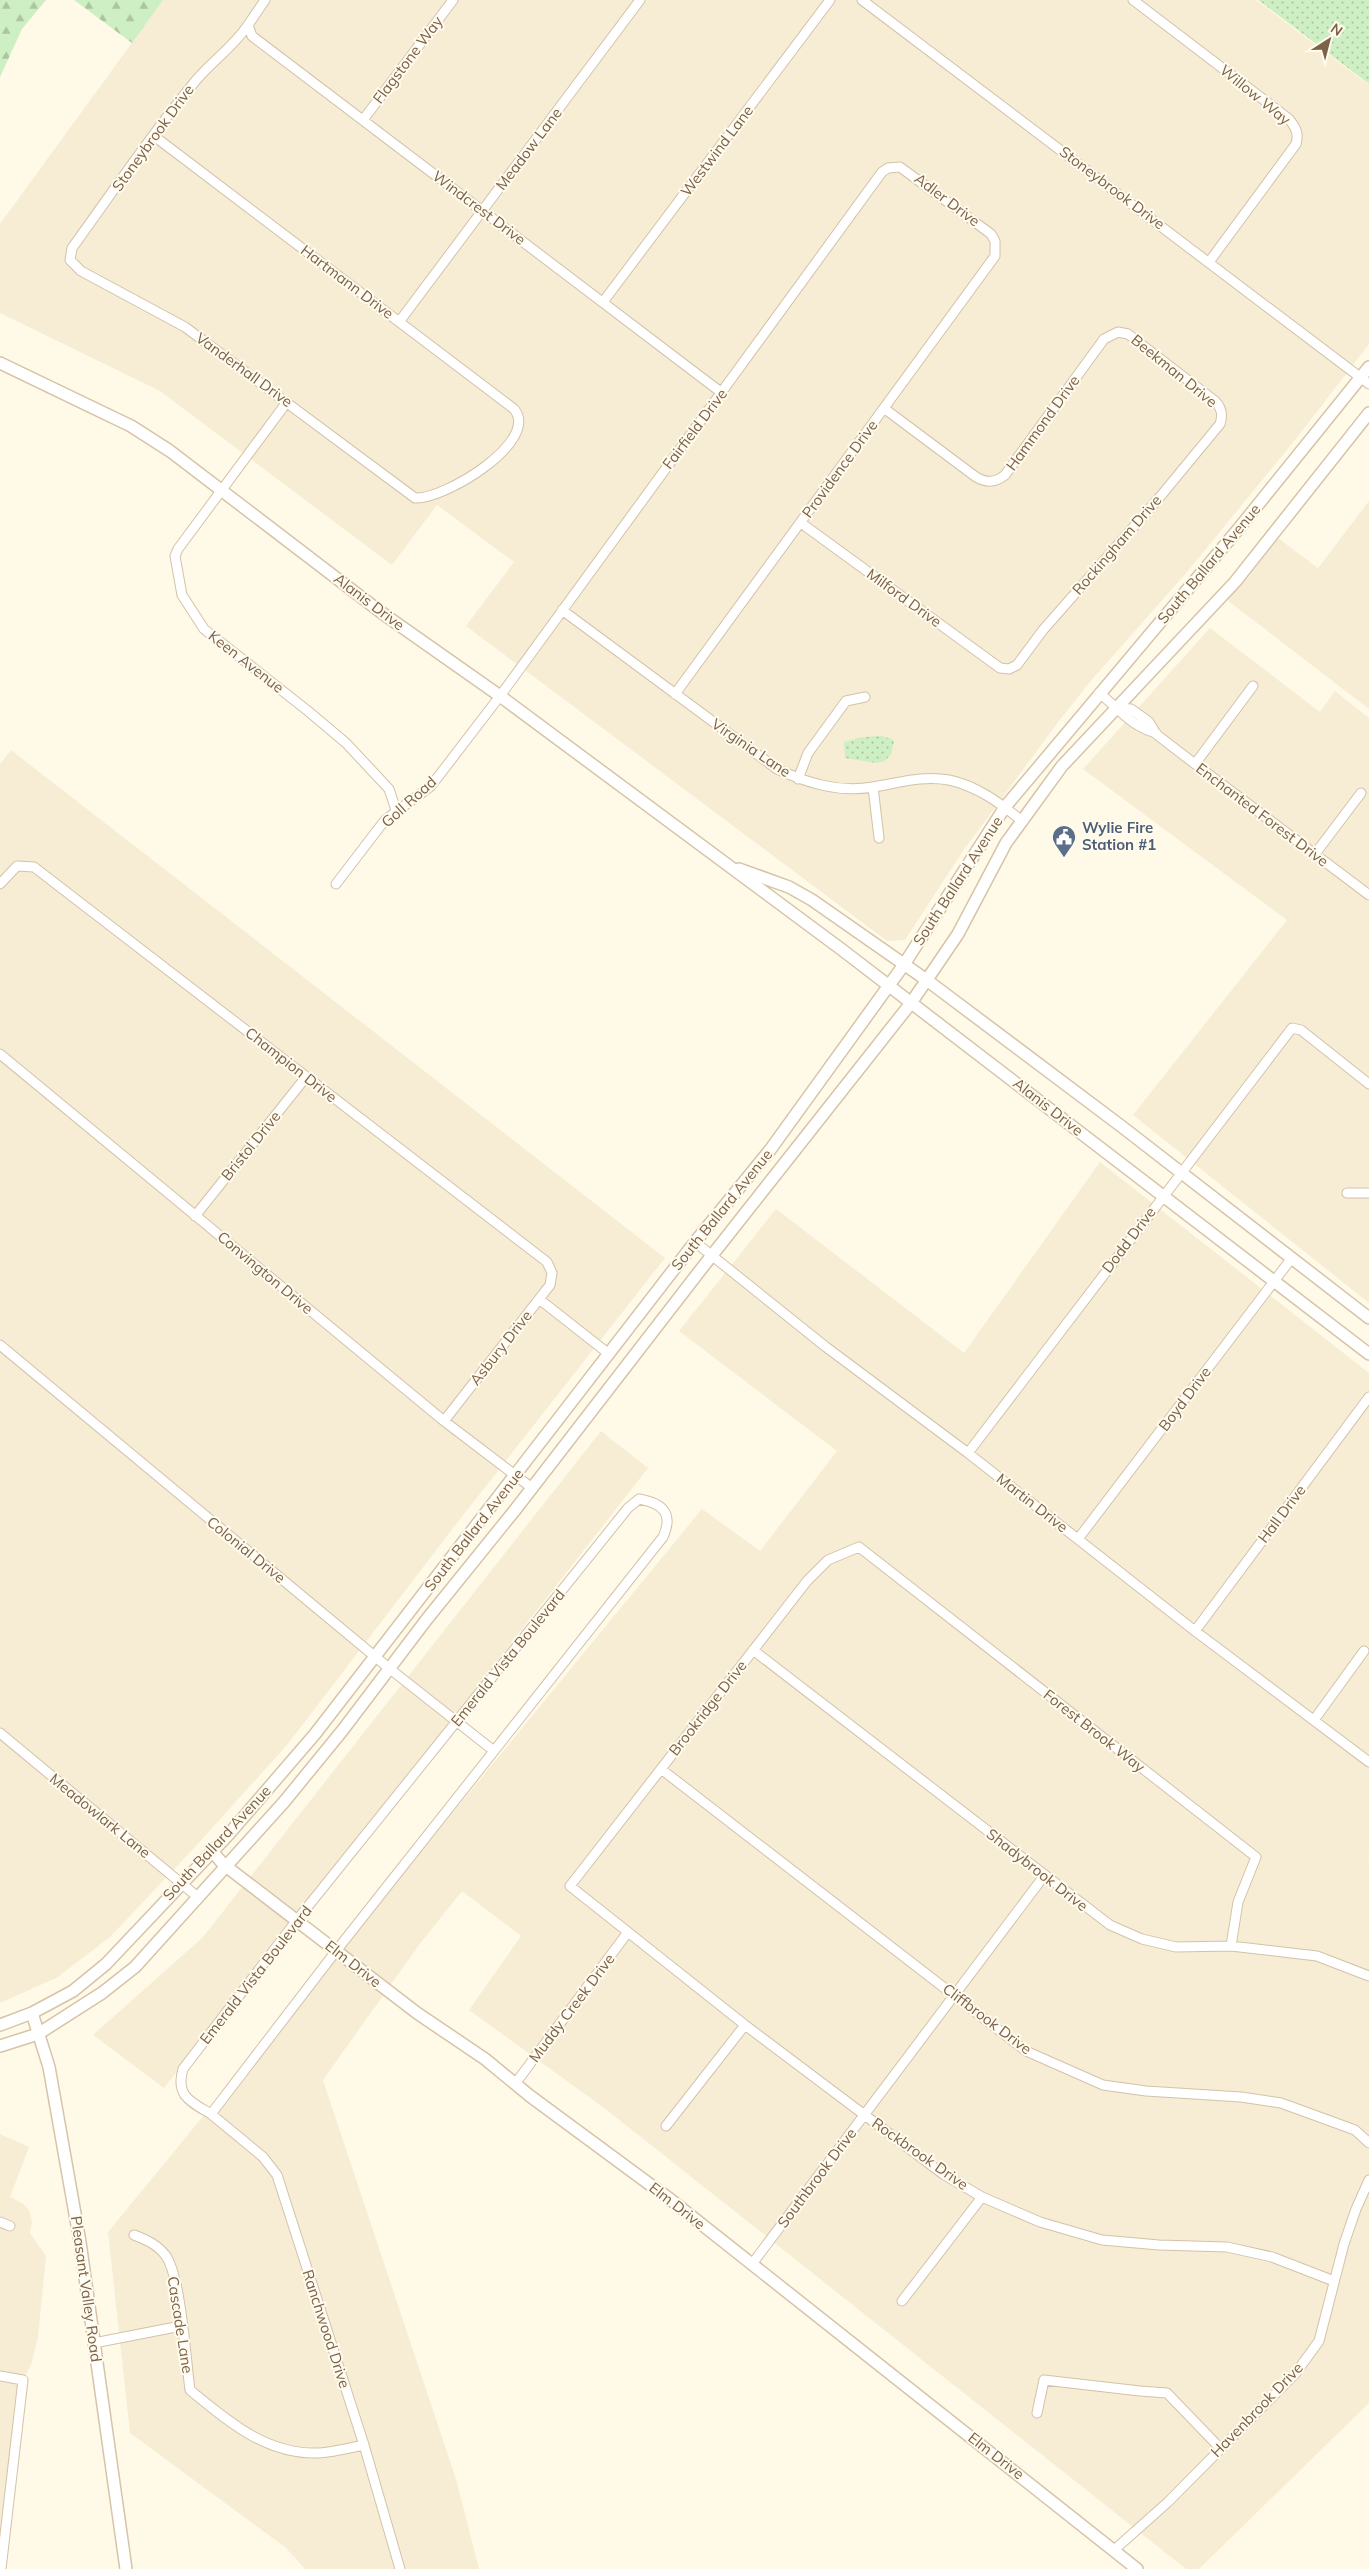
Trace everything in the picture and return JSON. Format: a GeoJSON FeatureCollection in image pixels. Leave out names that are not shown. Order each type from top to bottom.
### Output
{"type":"FeatureCollection","features":[{"type":"Feature","properties":{"kind":"main road","name":"Alanis Drive"},"geometry":{"type":"LineString","coordinates":[[0,363],[131,426],[170,451],[382,613],[500,696],[911,1003],[1369,1354]]}},
{"type":"Feature","properties":{"kind":"main road","name":"South Ballard Avenue"},"geometry":{"type":"LineString","coordinates":[[0,2024],[32,2013],[72,1990],[106,1964],[212,1851],[315,1734],[374,1655],[516,1475],[695,1242],[770,1150],[903,966],[1005,807],[1099,693],[1365,381],[1369,367]]}},
{"type":"Feature","properties":{"kind":"main road","name":"South Ballard Avenue"},"geometry":{"type":"LineString","coordinates":[[0,2046],[38,2034],[102,1993],[135,1967],[227,1867],[342,1731],[928,981],[958,934],[1006,843],[1062,766],[1119,708],[1235,582],[1369,413]]}},
{"type":"Feature","properties":{"kind":"main road","name":"Alanis Drive"},"geometry":{"type":"LineString","coordinates":[[725,863],[789,887],[812,900],[903,966],[928,981],[1369,1318]]}},
{"type":"Feature","properties":{"kind":"main road","name":"Elm Drive"},"geometry":{"type":"LineString","coordinates":[[212,1851],[227,1867],[336,1951],[671,2200],[1137,2569]]}},
{"type":"Feature","properties":{"kind":"main road","name":"Pleasant Valley Road"},"geometry":{"type":"LineString","coordinates":[[32,2013],[49,2067],[80,2242],[126,2569]]}},
{"type":"Feature","properties":{"kind":"street","name":"Stoneybrook Drive"},"geometry":{"type":"LineString","coordinates":[[70,260],[72,248],[194,82],[230,49],[265,0]]}},
{"type":"Feature","properties":{"kind":"street","name":"Flagstone Way"},"geometry":{"type":"LineString","coordinates":[[363,120],[453,0]]}},
{"type":"Feature","properties":{"kind":"street","name":"Meadow Lane"},"geometry":{"type":"LineString","coordinates":[[399,322],[640,0]]}},
{"type":"Feature","properties":{"kind":"street","name":"Westwind Lane"},"geometry":{"type":"LineString","coordinates":[[603,302],[830,0]]}},
{"type":"Feature","properties":{"kind":"street","name":"Stoneybrook Drive"},"geometry":{"type":"LineString","coordinates":[[862,0],[1365,381]]}},
{"type":"Feature","properties":{"kind":"street","name":"Willow Way"},"geometry":{"type":"LineString","coordinates":[[1133,0],[1289,119],[1296,128],[1298,137],[1296,144],[1209,262]]}},
{"type":"Feature","properties":{"kind":"street","name":"Windcrest Drive"},"geometry":{"type":"LineString","coordinates":[[249,22],[252,36],[722,393]]}},
{"type":"Feature","properties":{"kind":"street","name":"Hartmann Drive"},"geometry":{"type":"LineString","coordinates":[[154,136],[514,409],[519,417],[520,424],[513,437],[495,458],[469,479],[420,499],[409,495]]}},
{"type":"Feature","properties":{"kind":"street","name":"Adler Drive"},"geometry":{"type":"LineString","coordinates":[[894,167],[906,170],[991,234],[995,241]]}},
{"type":"Feature","properties":{"kind":"street","name":"Fairfield Drive"},"geometry":{"type":"LineString","coordinates":[[500,696],[882,172],[894,167]]}},
{"type":"Feature","properties":{"kind":"street","name":"Providence Drive"},"geometry":{"type":"LineString","coordinates":[[675,694],[995,256],[995,241]]}},
{"type":"Feature","properties":{"kind":"street","name":"Vanderhall Drive"},"geometry":{"type":"LineString","coordinates":[[70,260],[81,271],[184,327],[287,402],[409,495]]}},
{"type":"Feature","properties":{"kind":"street","name":"Hammond Drive"},"geometry":{"type":"LineString","coordinates":[[885,409],[976,477],[981,480],[994,481],[1005,475],[1104,339],[1118,332]]}},
{"type":"Feature","properties":{"kind":"street","name":"Beekman Drive"},"geometry":{"type":"LineString","coordinates":[[1118,332],[1128,334],[1215,401],[1219,406],[1222,418]]}},
{"type":"Feature","properties":{"kind":"street","name":"Keen Avenue"},"geometry":{"type":"LineString","coordinates":[[287,402],[175,556],[182,595],[204,628],[346,743],[389,789],[396,810]]}},
{"type":"Feature","properties":{"kind":"street","name":"Rockingham Drive"},"geometry":{"type":"LineString","coordinates":[[1009,669],[1017,665],[1043,630],[1159,498],[1220,424],[1222,418]]}},
{"type":"Feature","properties":{"kind":"street","name":"Milford Drive"},"geometry":{"type":"LineString","coordinates":[[801,522],[1000,668],[1009,669]]}},
{"type":"Feature","properties":{"kind":"street","name":"Virginia Lane"},"geometry":{"type":"LineString","coordinates":[[562,610],[776,769],[798,779],[823,786],[850,789],[873,787],[923,777],[948,780],[973,788],[1005,807],[1022,821]]}},
{"type":"Feature","properties":{"kind":"street"},"geometry":{"type":"LineString","coordinates":[[1195,764],[1254,686]]}},
{"type":"Feature","properties":{"kind":"street","name":"Enchanted Forest Drive"},"geometry":{"type":"LineString","coordinates":[[1099,693],[1119,708],[1124,716],[1140,728],[1156,734],[1369,895]]}},
{"type":"Feature","properties":{"kind":"street","name":"Goll Road"},"geometry":{"type":"LineString","coordinates":[[336,884],[385,820],[430,786],[500,696]]}},
{"type":"Feature","properties":{"kind":"street"},"geometry":{"type":"LineString","coordinates":[[798,779],[808,753],[846,701],[865,697]]}},
{"type":"Feature","properties":{"kind":"street"},"geometry":{"type":"LineString","coordinates":[[873,787],[879,838]]}},
{"type":"Feature","properties":{"kind":"street"},"geometry":{"type":"LineString","coordinates":[[1315,854],[1361,793]]}},
{"type":"Feature","properties":{"kind":"street","name":"Champion Drive"},"geometry":{"type":"LineString","coordinates":[[0,884],[12,869],[23,864],[34,867],[547,1262],[552,1273]]}},
{"type":"Feature","properties":{"kind":"street","name":"Dodd Drive"},"geometry":{"type":"LineString","coordinates":[[968,1453],[1180,1172],[1292,1028],[1301,1030],[1369,1084]]}},
{"type":"Feature","properties":{"kind":"street","name":"Convington Drive"},"geometry":{"type":"LineString","coordinates":[[0,1054],[444,1421],[532,1488]]}},
{"type":"Feature","properties":{"kind":"street","name":"Bristol Drive"},"geometry":{"type":"LineString","coordinates":[[195,1216],[306,1077]]}},
{"type":"Feature","properties":{"kind":"street"},"geometry":{"type":"LineString","coordinates":[[1347,1193],[1369,1193]]}},
{"type":"Feature","properties":{"kind":"street","name":"Martin Drive"},"geometry":{"type":"LineString","coordinates":[[695,1242],[826,1347],[968,1453],[1195,1631],[1369,1762]]}},
{"type":"Feature","properties":{"kind":"street","name":"Boyd Drive"},"geometry":{"type":"LineString","coordinates":[[1078,1539],[1292,1259]]}},
{"type":"Feature","properties":{"kind":"street","name":"Asbury Drive"},"geometry":{"type":"LineString","coordinates":[[444,1421],[550,1286],[552,1273]]}},
{"type":"Feature","properties":{"kind":"street"},"geometry":{"type":"LineString","coordinates":[[539,1299],[610,1354]]}},
{"type":"Feature","properties":{"kind":"street","name":"Colonial Drive"},"geometry":{"type":"LineString","coordinates":[[0,1346],[83,1417],[390,1669],[494,1751]]}},
{"type":"Feature","properties":{"kind":"street","name":"Hall Drive"},"geometry":{"type":"LineString","coordinates":[[1195,1631],[1369,1397]]}},
{"type":"Feature","properties":{"kind":"street","name":"Emerald Vista Boulevard"},"geometry":{"type":"LineString","coordinates":[[639,1499],[654,1502],[665,1510],[669,1525],[663,1537],[494,1751],[336,1951],[211,2114],[190,2102],[182,2093],[179,2081],[183,2069],[297,1920],[628,1508],[639,1499]]}},
{"type":"Feature","properties":{"kind":"street","name":"Brookridge Drive"},"geometry":{"type":"LineString","coordinates":[[570,1886],[807,1581],[828,1560],[859,1548]]}},
{"type":"Feature","properties":{"kind":"street","name":"Forest Brook Way"},"geometry":{"type":"LineString","coordinates":[[859,1548],[1256,1857],[1238,1902],[1231,1946]]}},
{"type":"Feature","properties":{"kind":"street","name":"Shadybrook Drive"},"geometry":{"type":"LineString","coordinates":[[753,1650],[1110,1925],[1142,1939],[1176,1947],[1231,1946],[1317,1956],[1369,1976]]}},
{"type":"Feature","properties":{"kind":"street"},"geometry":{"type":"LineString","coordinates":[[1314,1720],[1364,1651]]}},
{"type":"Feature","properties":{"kind":"street","name":"Meadowlark Lane"},"geometry":{"type":"LineString","coordinates":[[0,1733],[199,1898]]}},
{"type":"Feature","properties":{"kind":"street","name":"Cliffbrook Drive"},"geometry":{"type":"LineString","coordinates":[[661,1769],[1026,2051],[1103,2084],[1146,2091],[1241,2097],[1281,2103],[1355,2130],[1369,2143]]}},
{"type":"Feature","properties":{"kind":"street","name":"Southbrook Drive"},"geometry":{"type":"LineString","coordinates":[[752,2264],[1044,1876]]}},
{"type":"Feature","properties":{"kind":"street","name":"Rockbrook Drive"},"geometry":{"type":"LineString","coordinates":[[570,1886],[745,2025],[943,2174],[982,2197],[1040,2222],[1102,2240],[1227,2247],[1272,2257],[1334,2282]]}},
{"type":"Feature","properties":{"kind":"street","name":"Muddy Creek Drive"},"geometry":{"type":"LineString","coordinates":[[515,2084],[628,1932]]}},
{"type":"Feature","properties":{"kind":"street"},"geometry":{"type":"LineString","coordinates":[[666,2126],[745,2025]]}},
{"type":"Feature","properties":{"kind":"street","name":"Ranchwood Drive"},"geometry":{"type":"LineString","coordinates":[[211,2114],[263,2157],[276,2175],[364,2445],[400,2569]]}},
{"type":"Feature","properties":{"kind":"street","name":"Havenbrook Drive"},"geometry":{"type":"LineString","coordinates":[[1114,2550],[1168,2502],[1295,2374],[1319,2340],[1356,2209],[1369,2180]]}},
{"type":"Feature","properties":{"kind":"street"},"geometry":{"type":"LineString","coordinates":[[902,2301],[982,2197]]}},
{"type":"Feature","properties":{"kind":"street"},"geometry":{"type":"LineString","coordinates":[[0,2222],[10,2226]]}},
{"type":"Feature","properties":{"kind":"street","name":"Cascade Lane"},"geometry":{"type":"LineString","coordinates":[[134,2234],[154,2243],[166,2257],[175,2281],[190,2390],[234,2426],[270,2446],[318,2453],[364,2445]]}},
{"type":"Feature","properties":{"kind":"street"},"geometry":{"type":"LineString","coordinates":[[94,2343],[181,2326]]}},
{"type":"Feature","properties":{"kind":"street"},"geometry":{"type":"LineString","coordinates":[[0,2376],[23,2380],[3,2515],[1,2569]]}},
{"type":"Feature","properties":{"kind":"street"},"geometry":{"type":"LineString","coordinates":[[1037,2413],[1044,2380],[1140,2392],[1167,2392],[1221,2449]]}},
{"type":"Feature","properties":{"kind":"shaded area"},"geometry":{"type":"Polygon","coordinates":[[[163,0],[1256,0],[1369,85],[1369,344],[1299,435],[1187,572],[1089,683],[1056,725],[963,851],[905,940],[887,941],[466,626],[514,562],[437,505],[392,565],[160,391],[0,313],[0,224],[163,0]]]}},
{"type":"Feature","properties":{"kind":"shaded area"},"geometry":{"type":"Polygon","coordinates":[[[1369,501],[1369,709],[1227,600],[1278,538],[1318,568],[1369,501]]]}},
{"type":"Feature","properties":{"kind":"shaded area"},"geometry":{"type":"Polygon","coordinates":[[[1210,628],[1320,712],[1335,691],[1369,718],[1369,1303],[1133,1115],[1287,920],[1083,769],[1210,628]]]}},
{"type":"Feature","properties":{"kind":"shaded area"},"geometry":{"type":"Polygon","coordinates":[[[11,750],[665,1258],[457,1523],[287,1745],[111,1936],[58,1977],[0,2003],[0,764],[11,750]]]}},
{"type":"Feature","properties":{"kind":"shaded area"},"geometry":{"type":"Polygon","coordinates":[[[1100,1162],[1369,1373],[1369,1856],[1366,1854],[1369,1857],[1369,2403],[1199,2569],[1186,2569],[608,2111],[469,2010],[521,1936],[462,1891],[419,1945],[323,2080],[456,2479],[479,2569],[305,2569],[285,2547],[130,2433],[108,2232],[702,1509],[760,1551],[837,1451],[679,1331],[776,1209],[964,1353],[1100,1162]]]}},
{"type":"Feature","properties":{"kind":"shaded area"},"geometry":{"type":"Polygon","coordinates":[[[601,1431],[648,1468],[164,2088],[93,2035],[203,1937],[601,1431]]]}},
{"type":"Feature","properties":{"kind":"shaded area"},"geometry":{"type":"Polygon","coordinates":[[[0,2134],[29,2147],[10,2197],[22,2203],[29,2210],[32,2222],[30,2233],[46,2256],[38,2337],[31,2365],[23,2380],[0,2569],[0,2134]]]}},
{"type":"Feature","properties":{"kind":"green space"},"geometry":{"type":"Polygon","coordinates":[[[0,0],[46,0],[22,29],[0,77],[0,0]]]}},
{"type":"Feature","properties":{"kind":"green space"},"geometry":{"type":"Polygon","coordinates":[[[74,0],[163,0],[132,43],[74,0]]]}},
{"type":"Feature","properties":{"kind":"green space"},"geometry":{"type":"Polygon","coordinates":[[[1258,0],[1369,0],[1369,84],[1258,0]]]}},
{"type":"Feature","properties":{"kind":"green space"},"geometry":{"type":"Polygon","coordinates":[[[881,736],[892,739],[894,742],[891,754],[885,761],[876,763],[845,758],[844,742],[863,737],[881,736]]]}},
{"type":"Feature","properties":{"kind":"place","name":"Wylie Fire Station #1"},"geometry":{"type":"Point","coordinates":[1064,858]}}]}
